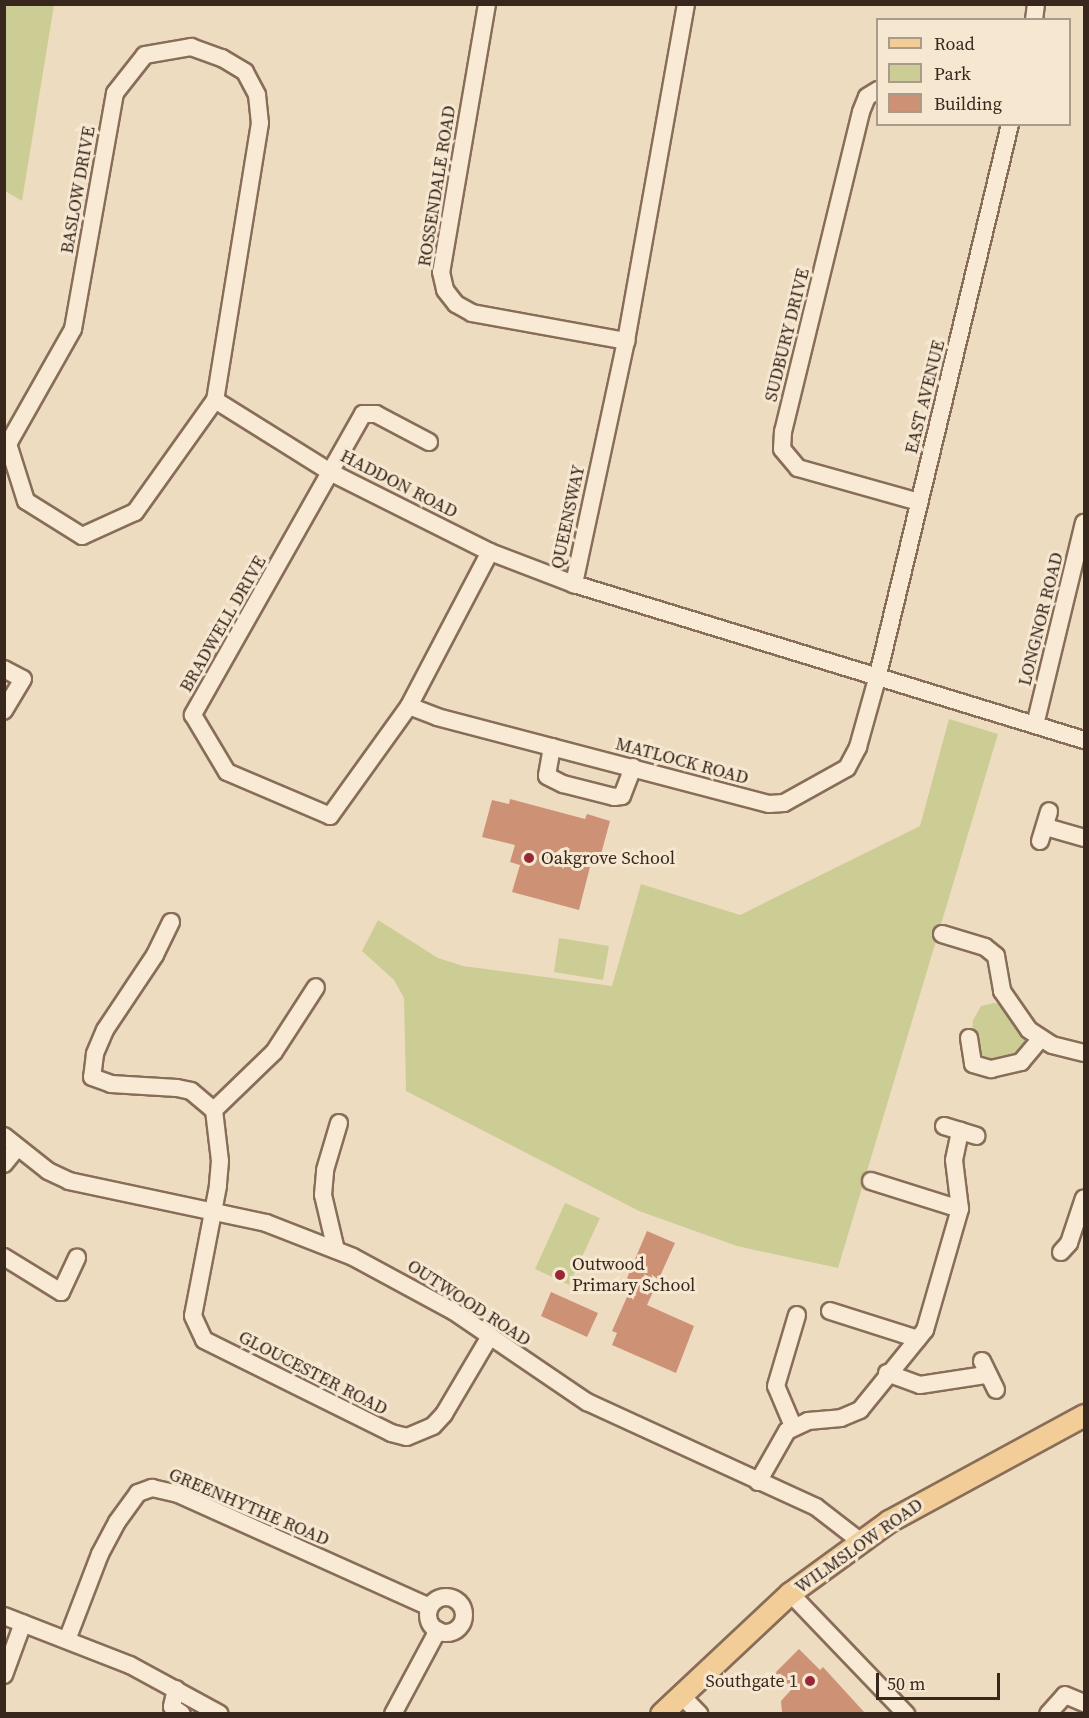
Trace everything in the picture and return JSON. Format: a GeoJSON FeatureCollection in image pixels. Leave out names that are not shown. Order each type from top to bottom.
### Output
{"type":"FeatureCollection","features":[{"type":"Feature","properties":{"kind":"main road","name":"WILMSLOW ROAD"},"geometry":{"type":"LineString","coordinates":[[661,1713],[790,1593],[860,1541],[929,1497],[1084,1414]]}},
{"type":"Feature","properties":{"kind":"street","name":"ROSSENDALE ROAD"},"geometry":{"type":"LineString","coordinates":[[487,4],[441,272],[445,290],[462,309],[483,316],[626,341]]}},
{"type":"Feature","properties":{"kind":"street","name":"QUEENSWAY"},"geometry":{"type":"LineString","coordinates":[[686,4],[626,341],[574,584],[877,679],[1084,740]]}},
{"type":"Feature","properties":{"kind":"street","name":"BASLOW DRIVE"},"geometry":{"type":"LineString","coordinates":[[191,47],[222,58],[245,72],[257,95],[260,123],[215,400],[135,512],[82,536],[26,501],[8,444],[73,329],[115,93],[145,55],[191,47]]}},
{"type":"Feature","properties":{"kind":"street","name":"SUDBURY DRIVE"},"geometry":{"type":"LineString","coordinates":[[876,91],[867,97],[861,112],[783,431],[782,449],[798,468],[919,502]]}},
{"type":"Feature","properties":{"kind":"street","name":"EAST AVENUE"},"geometry":{"type":"LineString","coordinates":[[877,679],[1010,126]]}},
{"type":"Feature","properties":{"kind":"street","name":"HADDON ROAD"},"geometry":{"type":"LineString","coordinates":[[215,400],[333,473],[490,552],[574,584]]}},
{"type":"Feature","properties":{"kind":"street"},"geometry":{"type":"LineString","coordinates":[[333,473],[363,414],[369,412],[429,442]]}},
{"type":"Feature","properties":{"kind":"street","name":"BRADWELL DRIVE"},"geometry":{"type":"LineString","coordinates":[[333,473],[193,715],[227,772],[330,816],[409,706],[490,552]]}},
{"type":"Feature","properties":{"kind":"street","name":"LONGNOR ROAD"},"geometry":{"type":"LineString","coordinates":[[1035,725],[1084,523]]}},
{"type":"Feature","properties":{"kind":"street"},"geometry":{"type":"LineString","coordinates":[[4,669],[23,679],[4,711]]}},
{"type":"Feature","properties":{"kind":"street","name":"MATLOCK ROAD"},"geometry":{"type":"LineString","coordinates":[[409,706],[550,755],[633,767],[756,801],[784,803],[847,768],[858,747],[877,679]]}},
{"type":"Feature","properties":{"kind":"street"},"geometry":{"type":"LineString","coordinates":[[550,755],[547,776],[573,787],[614,797],[622,796],[629,783],[633,767]]}},
{"type":"Feature","properties":{"kind":"street"},"geometry":{"type":"LineString","coordinates":[[1045,826],[1084,838]]}},
{"type":"Feature","properties":{"kind":"street"},"geometry":{"type":"LineString","coordinates":[[171,922],[155,955],[105,1030],[95,1054],[92,1077],[111,1084],[184,1089],[214,1110],[268,1059],[316,987]]}},
{"type":"Feature","properties":{"kind":"street"},"geometry":{"type":"LineString","coordinates":[[942,934],[985,947],[998,963],[1002,991],[1009,1005],[1040,1039],[1084,1053]]}},
{"type":"Feature","properties":{"kind":"street"},"geometry":{"type":"LineString","coordinates":[[969,1038],[973,1064],[991,1070],[1021,1062],[1040,1039]]}},
{"type":"Feature","properties":{"kind":"street","name":"GLOUCESTER ROAD"},"geometry":{"type":"LineString","coordinates":[[214,1110],[220,1161],[194,1316],[204,1340],[391,1433],[407,1437],[433,1426],[444,1414],[489,1338]]}},
{"type":"Feature","properties":{"kind":"street"},"geometry":{"type":"LineString","coordinates":[[336,1250],[323,1195],[325,1170],[339,1123]]}},
{"type":"Feature","properties":{"kind":"street"},"geometry":{"type":"LineString","coordinates":[[758,1482],[782,1436],[793,1426],[841,1418],[860,1410],[887,1373],[918,1339],[933,1312],[960,1209],[954,1160],[960,1131]]}},
{"type":"Feature","properties":{"kind":"street"},"geometry":{"type":"LineString","coordinates":[[4,1164],[11,1142]]}},
{"type":"Feature","properties":{"kind":"street","name":"OUTWOOD ROAD"},"geometry":{"type":"LineString","coordinates":[[11,1142],[69,1181],[266,1223],[336,1250],[414,1288],[587,1402],[828,1514],[860,1541]]}},
{"type":"Feature","properties":{"kind":"street"},"geometry":{"type":"LineString","coordinates":[[871,1181],[960,1209]]}},
{"type":"Feature","properties":{"kind":"street"},"geometry":{"type":"LineString","coordinates":[[1060,1252],[1069,1243],[1084,1198]]}},
{"type":"Feature","properties":{"kind":"street"},"geometry":{"type":"LineString","coordinates":[[4,1257],[61,1292],[77,1258]]}},
{"type":"Feature","properties":{"kind":"street"},"geometry":{"type":"LineString","coordinates":[[830,1311],[918,1339]]}},
{"type":"Feature","properties":{"kind":"street"},"geometry":{"type":"LineString","coordinates":[[793,1426],[776,1386],[797,1315]]}},
{"type":"Feature","properties":{"kind":"street"},"geometry":{"type":"LineString","coordinates":[[887,1373],[920,1384],[983,1368],[996,1390]]}},
{"type":"Feature","properties":{"kind":"street","name":"GREENHYTHE ROAD"},"geometry":{"type":"LineString","coordinates":[[67,1640],[117,1522],[138,1493],[152,1488],[178,1494],[430,1607]]}},
{"type":"Feature","properties":{"kind":"street"},"geometry":{"type":"LineString","coordinates":[[790,1593],[906,1713]]}},
{"type":"Feature","properties":{"kind":"street"},"geometry":{"type":"LineString","coordinates":[[443,1597],[453,1598],[464,1611],[455,1630],[438,1630],[429,1620],[430,1607],[443,1597]]}},
{"type":"Feature","properties":{"kind":"street"},"geometry":{"type":"LineString","coordinates":[[4,1616],[120,1660],[220,1713]]}},
{"type":"Feature","properties":{"kind":"street"},"geometry":{"type":"LineString","coordinates":[[4,1675],[23,1623]]}},
{"type":"Feature","properties":{"kind":"street"},"geometry":{"type":"LineString","coordinates":[[393,1713],[438,1630]]}},
{"type":"Feature","properties":{"kind":"street"},"geometry":{"type":"LineString","coordinates":[[176,1689],[172,1707],[182,1713]]}},
{"type":"Feature","properties":{"kind":"street"},"geometry":{"type":"LineString","coordinates":[[680,1694],[699,1713]]}},
{"type":"Feature","properties":{"kind":"street"},"geometry":{"type":"LineString","coordinates":[[1048,1713],[1065,1695],[1084,1702]]}},
{"type":"Feature","properties":{"kind":"green space"},"geometry":{"type":"Polygon","coordinates":[[[5,4],[54,5],[22,201],[5,191],[5,4]]]}},
{"type":"Feature","properties":{"kind":"green space"},"geometry":{"type":"Polygon","coordinates":[[[949,719],[998,734],[838,1268],[737,1246],[639,1211],[406,1091],[404,998],[394,980],[362,951],[378,920],[438,958],[463,966],[612,986],[641,884],[740,915],[920,826],[949,719]]]}},
{"type":"Feature","properties":{"kind":"green space"},"geometry":{"type":"Polygon","coordinates":[[[559,938],[609,946],[603,980],[554,972],[559,938]]]}},
{"type":"Feature","properties":{"kind":"green space"},"geometry":{"type":"Polygon","coordinates":[[[994,1003],[1009,1005],[1040,1039],[1011,1065],[970,1058],[973,1020],[981,1006],[994,1003]]]}},
{"type":"Feature","properties":{"kind":"green space"},"geometry":{"type":"Polygon","coordinates":[[[565,1203],[600,1218],[569,1285],[535,1269],[565,1203]]]}},
{"type":"Feature","properties":{"kind":"building"},"geometry":{"type":"Polygon","coordinates":[[[510,799],[585,819],[587,814],[610,821],[598,865],[591,863],[579,910],[512,892],[520,865],[510,862],[515,845],[482,837],[492,800],[509,804],[510,799]]]}},
{"type":"Feature","properties":{"kind":"building"},"geometry":{"type":"Polygon","coordinates":[[[647,1231],[675,1243],[647,1305],[694,1326],[676,1373],[612,1345],[617,1333],[612,1331],[634,1281],[627,1278],[647,1231]]]}},
{"type":"Feature","properties":{"kind":"building"},"geometry":{"type":"Polygon","coordinates":[[[551,1292],[598,1313],[587,1337],[541,1316],[551,1292]]]}},
{"type":"Feature","properties":{"kind":"building","name":"Southgate 1"},"geometry":{"type":"Polygon","coordinates":[[[799,1649],[820,1670],[823,1667],[865,1713],[782,1713],[781,1701],[791,1690],[774,1674],[799,1649]]]}},
{"type":"Feature","properties":{"kind":"place","name":"Oakgrove School"},"geometry":{"type":"Point","coordinates":[529,858]}},
{"type":"Feature","properties":{"kind":"place","name":"Outwood Primary School"},"geometry":{"type":"Point","coordinates":[560,1275]}},
{"type":"Feature","properties":{"kind":"place","name":"Southgate 1"},"geometry":{"type":"Point","coordinates":[810,1681]}}]}
